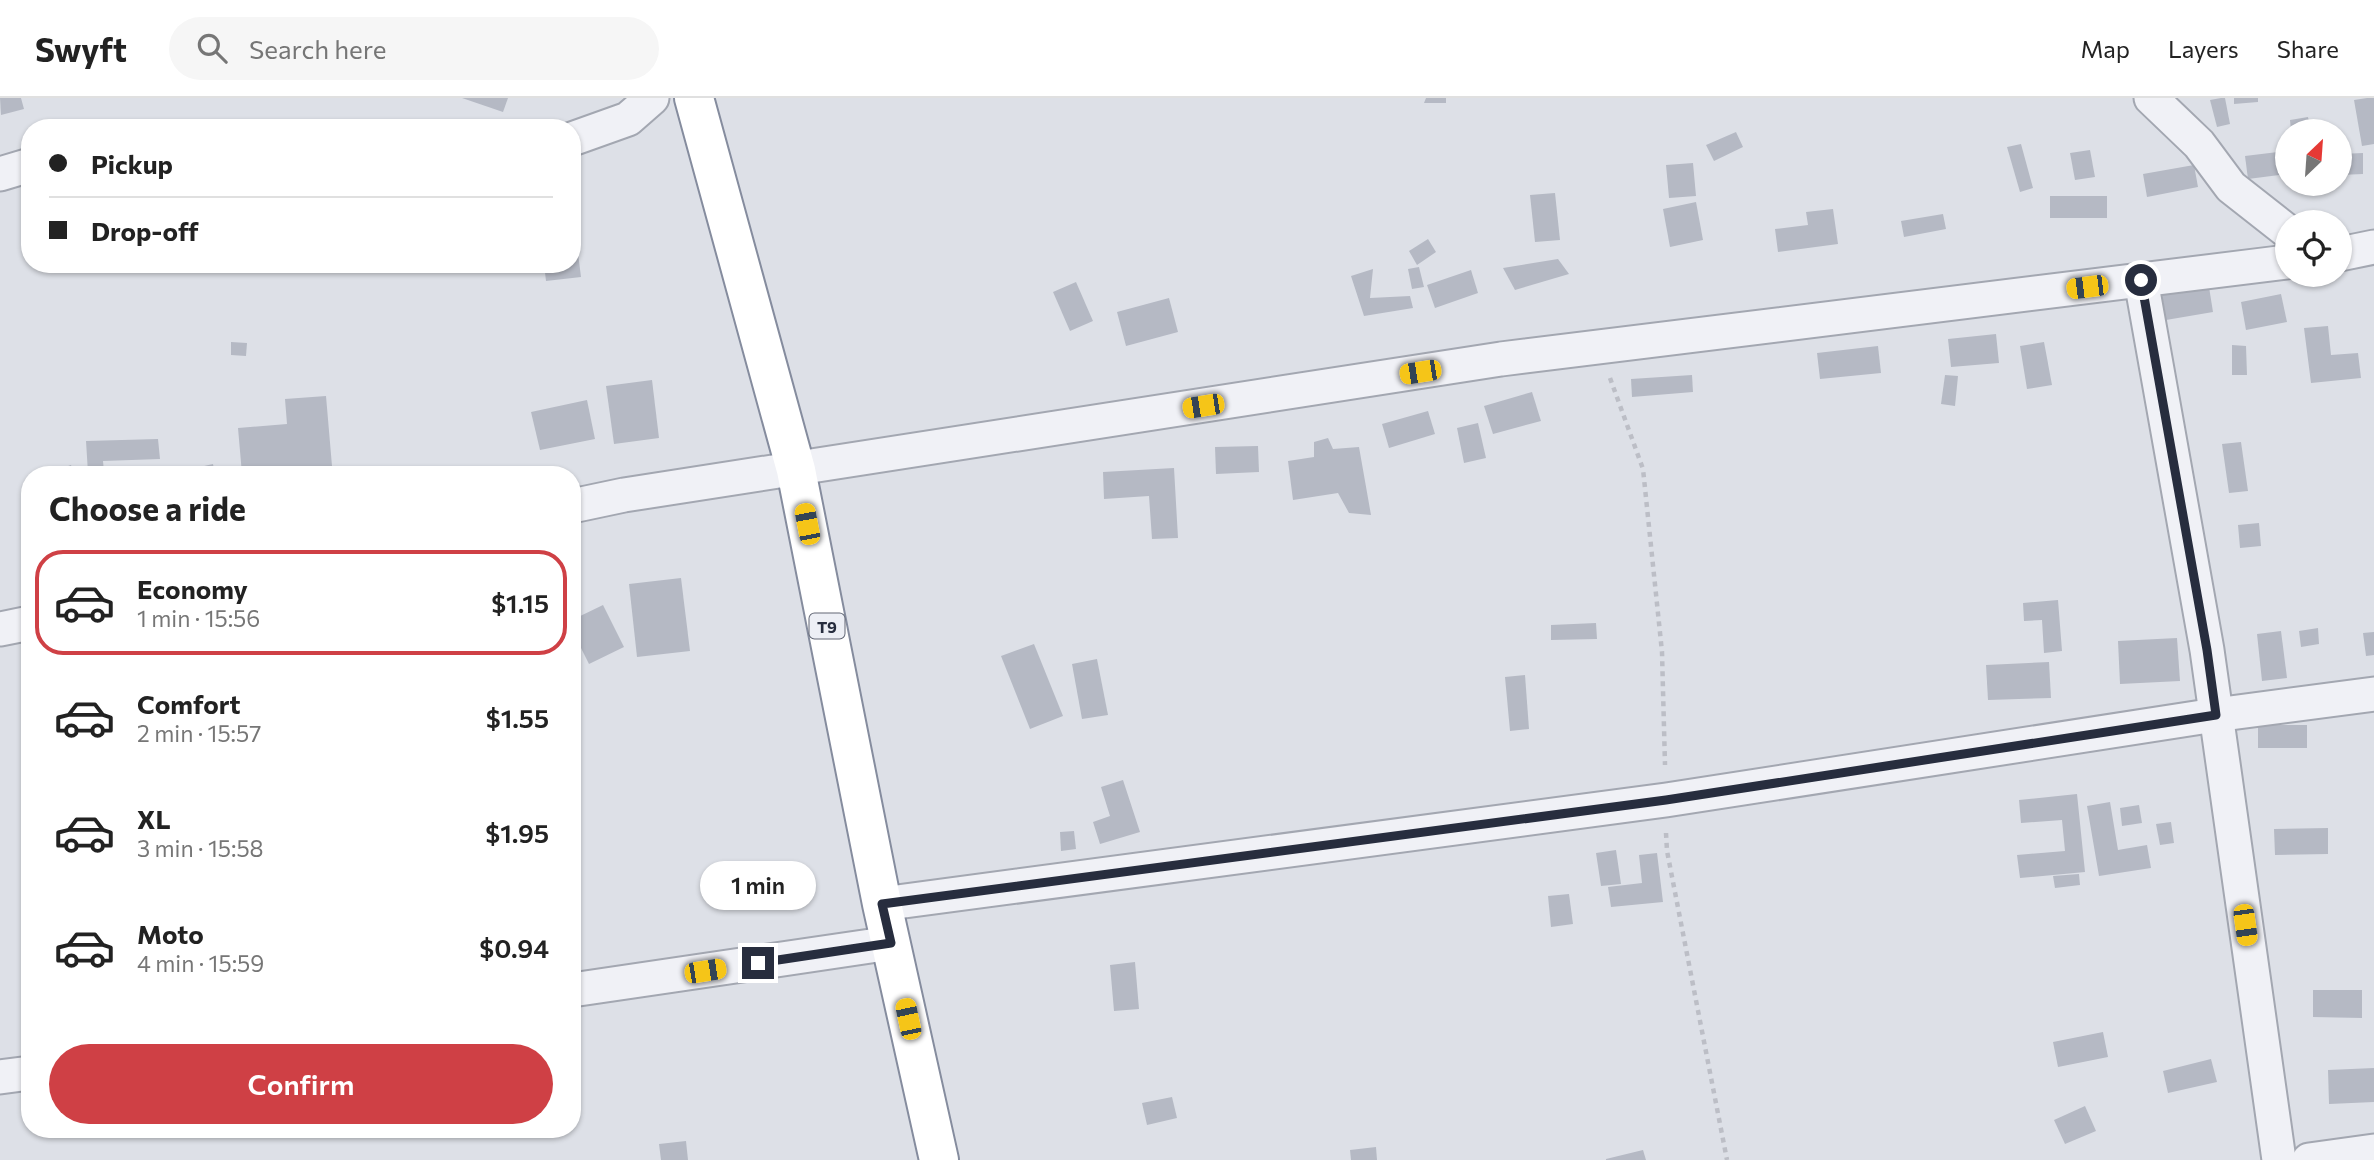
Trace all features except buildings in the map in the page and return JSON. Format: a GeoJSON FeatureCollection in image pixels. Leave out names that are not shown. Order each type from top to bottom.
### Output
{"type":"FeatureCollection","features":[{"type":"Feature","properties":{"kind":"highway","name":"T9"},"geometry":{"type":"LineString","coordinates":[[694,98],[796,470],[882,904],[939,1160]]}},
{"type":"Feature","properties":{"kind":"street"},"geometry":{"type":"LineString","coordinates":[[581,136],[628,119],[652,98]]}},
{"type":"Feature","properties":{"kind":"street"},"geometry":{"type":"LineString","coordinates":[[2151,98],[2199,144],[2231,187],[2275,222]]}},
{"type":"Feature","properties":{"kind":"street"},"geometry":{"type":"LineString","coordinates":[[0,174],[21,168]]}},
{"type":"Feature","properties":{"kind":"street"},"geometry":{"type":"LineString","coordinates":[[2352,252],[2374,247]]}},
{"type":"Feature","properties":{"kind":"street"},"geometry":{"type":"LineString","coordinates":[[581,504],[624,495],[1501,359],[2275,263]]}},
{"type":"Feature","properties":{"kind":"street"},"geometry":{"type":"LineString","coordinates":[[2141,280],[2207,650],[2279,1160]]}},
{"type":"Feature","properties":{"kind":"street"},"geometry":{"type":"LineString","coordinates":[[0,629],[21,625]]}},
{"type":"Feature","properties":{"kind":"street"},"geometry":{"type":"LineString","coordinates":[[882,904],[1666,800],[2216,715],[2374,694]]}},
{"type":"Feature","properties":{"kind":"street"},"geometry":{"type":"LineString","coordinates":[[581,989],[891,943]]}},
{"type":"Feature","properties":{"kind":"street"},"geometry":{"type":"LineString","coordinates":[[0,1077],[21,1074]]}},
{"type":"Feature","properties":{"kind":"street"},"geometry":{"type":"LineString","coordinates":[[2309,1160],[2374,1151]]}},
{"type":"Feature","properties":{"kind":"path"},"geometry":{"type":"LineString","coordinates":[[1599,347],[1643,470],[1662,652],[1667,851],[1727,1160]]}},
{"type":"Feature","properties":{"kind":"route"},"geometry":{"type":"LineString","coordinates":[[758,963],[891,943],[882,904],[1666,800],[2216,715],[2207,650],[2141,280]]}}]}
